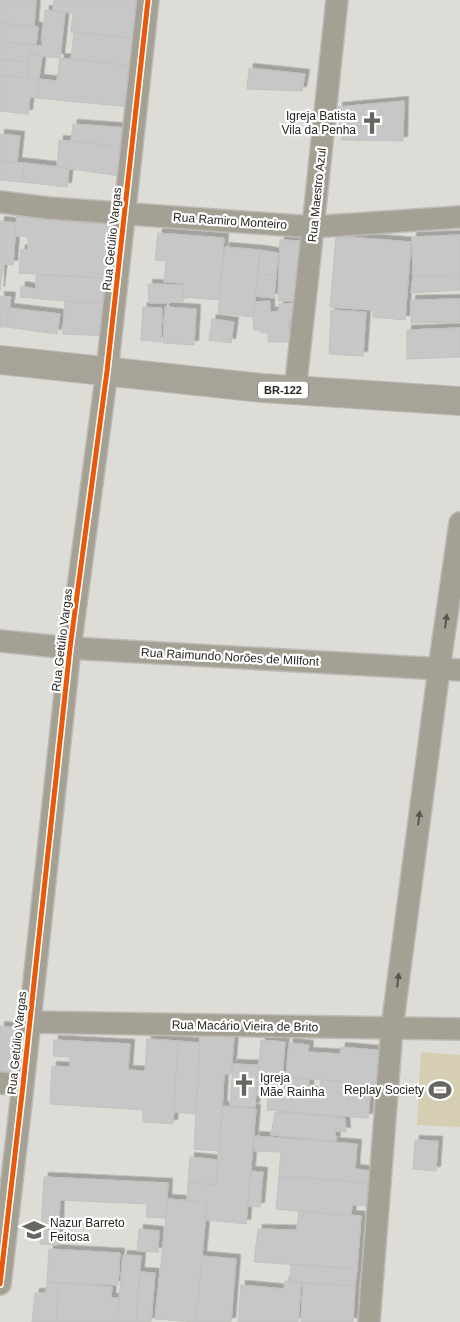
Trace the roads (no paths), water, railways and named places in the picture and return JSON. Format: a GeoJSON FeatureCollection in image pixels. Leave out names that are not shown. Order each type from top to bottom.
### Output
{"type":"FeatureCollection","features":[{"type":"Feature","properties":{"kind":"highway","name":"BR-122"},"geometry":{"type":"LineString","coordinates":[[0,360],[295,391],[460,401]]}},
{"type":"Feature","properties":{"kind":"street","name":"Rua Getúlio Vargas"},"geometry":{"type":"LineString","coordinates":[[0,1284],[70,648],[107,371],[148,0]]}},
{"type":"Feature","properties":{"kind":"street","name":"Rua Maestro Azul"},"geometry":{"type":"LineString","coordinates":[[295,391],[337,0]]}},
{"type":"Feature","properties":{"kind":"street","name":"Rua Ramiro Monteiro"},"geometry":{"type":"LineString","coordinates":[[0,202],[48,208],[314,227],[460,217]]}},
{"type":"Feature","properties":{"kind":"street"},"geometry":{"type":"LineString","coordinates":[[369,1322],[392,1028],[460,523]]}},
{"type":"Feature","properties":{"kind":"street","name":"Rua Raimundo Norões de MIlfont"},"geometry":{"type":"LineString","coordinates":[[0,641],[70,648],[460,670]]}},
{"type":"Feature","properties":{"kind":"street","name":"Rua Macário Vieira de Brito"},"geometry":{"type":"LineString","coordinates":[[30,1022],[460,1029]]}},
{"type":"Feature","properties":{"kind":"street"},"geometry":{"type":"LineString","coordinates":[[0,1083],[23,1085]]}},
{"type":"Feature","properties":{"kind":"place","name":"Igreja Batista Vila da Penha"},"geometry":{"type":"Point","coordinates":[372,123]}},
{"type":"Feature","properties":{"kind":"place","name":"Igreja Mãe Rainha"},"geometry":{"type":"Point","coordinates":[244,1085]}},
{"type":"Feature","properties":{"kind":"place","name":"Replay Society"},"geometry":{"type":"Point","coordinates":[440,1090]}},
{"type":"Feature","properties":{"kind":"place","name":"Nazur Barreto Feitosa"},"geometry":{"type":"Point","coordinates":[34,1230]}}]}
